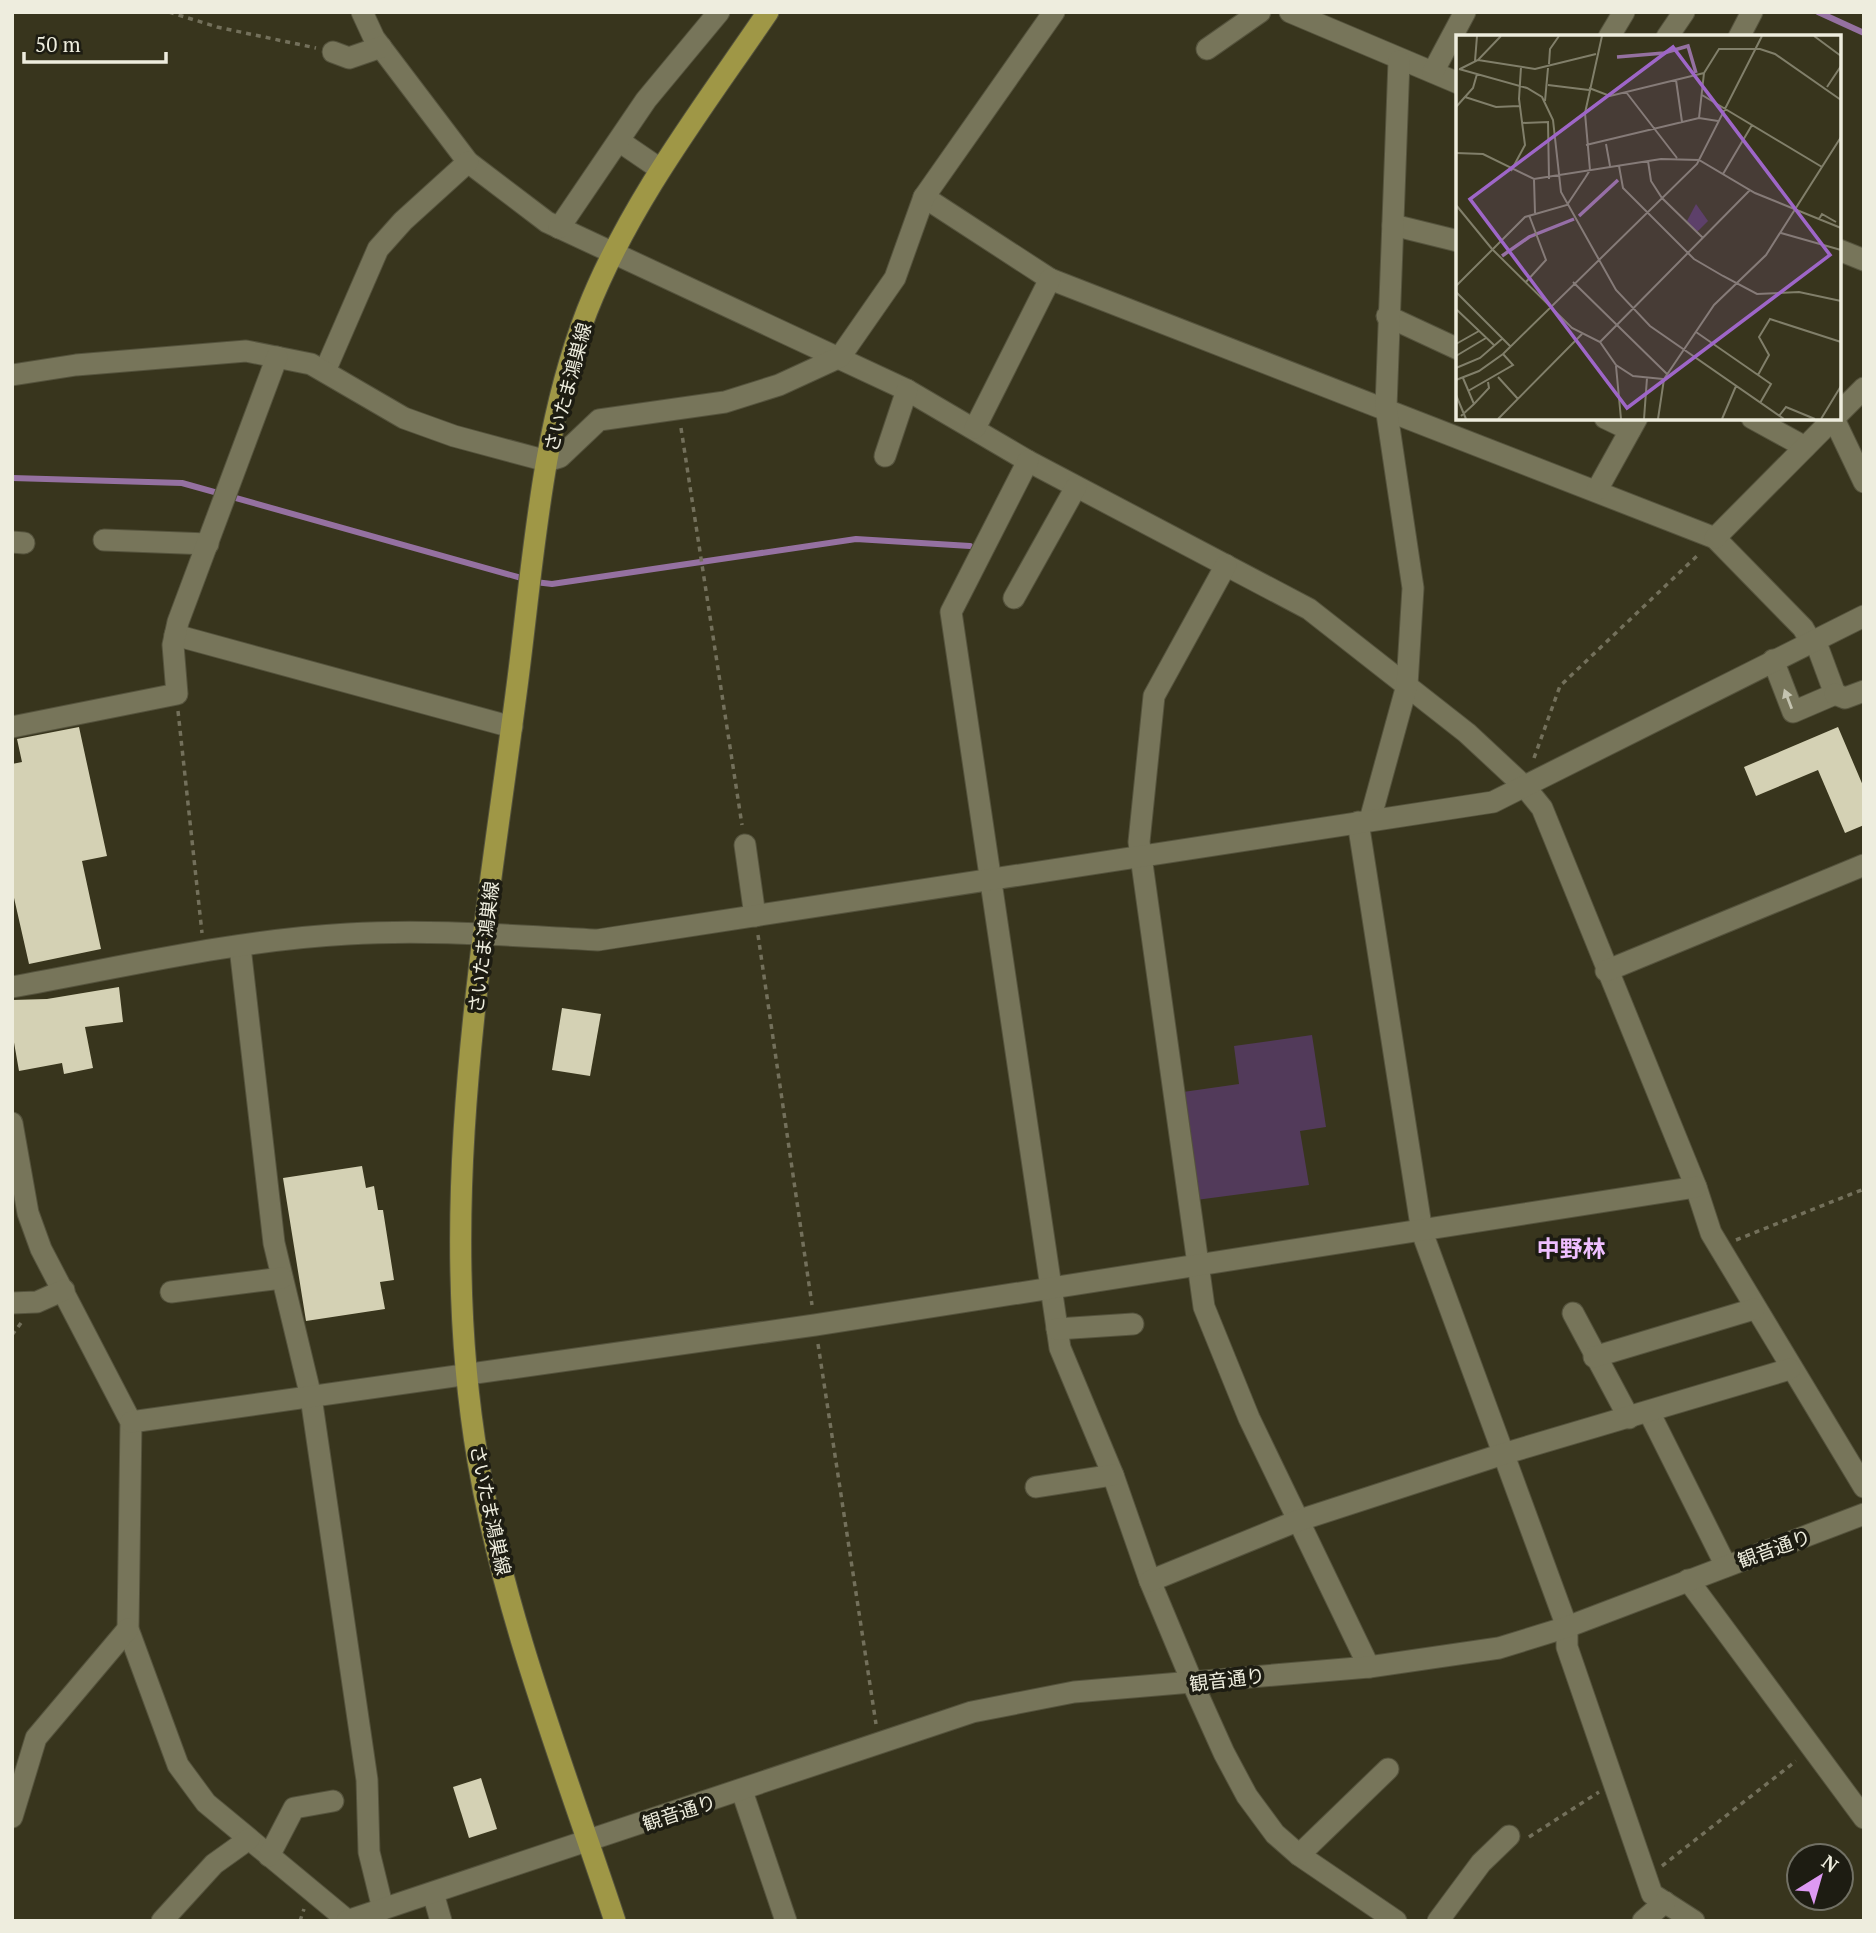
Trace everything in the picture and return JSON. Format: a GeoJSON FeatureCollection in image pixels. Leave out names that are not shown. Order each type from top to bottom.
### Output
{"type":"FeatureCollection","features":[{"type":"Feature","properties":{"kind":"main road","name":"さいたま鴻巣線"},"geometry":{"type":"LineString","coordinates":[[615,1921],[496,1549],[478,1458],[468,1375],[460,1185],[472,1036],[484,934],[547,461],[570,363],[611,254],[660,169],[768,12]]}},
{"type":"Feature","properties":{"kind":"street"},"geometry":{"type":"LineString","coordinates":[[559,228],[646,100],[719,12]]}},
{"type":"Feature","properties":{"kind":"street"},"geometry":{"type":"LineString","coordinates":[[12,375],[76,365],[246,351],[277,356],[325,371],[404,418],[454,436],[547,461],[560,457],[599,420],[725,402],[765,389],[840,357],[895,278],[924,197],[1054,12]]}},
{"type":"Feature","properties":{"kind":"street"},"geometry":{"type":"LineString","coordinates":[[1207,49],[1259,12]]}},
{"type":"Feature","properties":{"kind":"street"},"geometry":{"type":"LineString","coordinates":[[1290,12],[1399,61],[1456,82]]}},
{"type":"Feature","properties":{"kind":"street"},"geometry":{"type":"LineString","coordinates":[[1433,72],[1465,12]]}},
{"type":"Feature","properties":{"kind":"street"},"geometry":{"type":"LineString","coordinates":[[1610,35],[1624,12]]}},
{"type":"Feature","properties":{"kind":"street"},"geometry":{"type":"LineString","coordinates":[[1668,35],[1684,12]]}},
{"type":"Feature","properties":{"kind":"street"},"geometry":{"type":"LineString","coordinates":[[1740,35],[1752,12]]}},
{"type":"Feature","properties":{"kind":"street"},"geometry":{"type":"LineString","coordinates":[[366,13],[381,47],[468,162],[559,228],[907,390],[1028,461],[1309,609],[1532,783],[1719,1247],[1790,1369],[1864,1487]]}},
{"type":"Feature","properties":{"kind":"street"},"geometry":{"type":"LineString","coordinates":[[333,52],[349,58],[381,47]]}},
{"type":"Feature","properties":{"kind":"street"},"geometry":{"type":"LineString","coordinates":[[1399,61],[1387,316],[1386,407],[1413,587],[1406,685],[1364,821],[1422,1231],[1567,1627],[1567,1647],[1652,1894],[1694,1921]]}},
{"type":"Feature","properties":{"kind":"street"},"geometry":{"type":"LineString","coordinates":[[619,141],[660,169]]}},
{"type":"Feature","properties":{"kind":"street"},"geometry":{"type":"LineString","coordinates":[[325,371],[378,249],[403,221],[468,162]]}},
{"type":"Feature","properties":{"kind":"street"},"geometry":{"type":"LineString","coordinates":[[924,197],[1050,279],[1386,407],[1715,538],[1813,641],[1835,694]]}},
{"type":"Feature","properties":{"kind":"street"},"geometry":{"type":"LineString","coordinates":[[1393,225],[1456,240]]}},
{"type":"Feature","properties":{"kind":"street"},"geometry":{"type":"LineString","coordinates":[[1841,251],[1864,260]]}},
{"type":"Feature","properties":{"kind":"street"},"geometry":{"type":"LineString","coordinates":[[975,428],[1050,279]]}},
{"type":"Feature","properties":{"kind":"street"},"geometry":{"type":"LineString","coordinates":[[1387,316],[1456,348]]}},
{"type":"Feature","properties":{"kind":"street"},"geometry":{"type":"LineString","coordinates":[[12,727],[177,694],[175,635],[277,356]]}},
{"type":"Feature","properties":{"kind":"street"},"geometry":{"type":"LineString","coordinates":[[1841,411],[1864,388]]}},
{"type":"Feature","properties":{"kind":"street"},"geometry":{"type":"LineString","coordinates":[[885,456],[907,390]]}},
{"type":"Feature","properties":{"kind":"street"},"geometry":{"type":"LineString","coordinates":[[1597,491],[1634,424],[1615,420]]}},
{"type":"Feature","properties":{"kind":"street"},"geometry":{"type":"LineString","coordinates":[[1756,420],[1805,447]]}},
{"type":"Feature","properties":{"kind":"street"},"geometry":{"type":"LineString","coordinates":[[1715,538],[1832,420]]}},
{"type":"Feature","properties":{"kind":"street"},"geometry":{"type":"LineString","coordinates":[[1835,420],[1864,482]]}},
{"type":"Feature","properties":{"kind":"street"},"geometry":{"type":"LineString","coordinates":[[1028,461],[951,612],[1060,1348],[1113,1475],[1150,1581],[1224,1754],[1247,1796],[1275,1834],[1299,1855],[1396,1921]]}},
{"type":"Feature","properties":{"kind":"street"},"geometry":{"type":"LineString","coordinates":[[1014,598],[1076,487]]}},
{"type":"Feature","properties":{"kind":"street"},"geometry":{"type":"LineString","coordinates":[[104,540],[208,544]]}},
{"type":"Feature","properties":{"kind":"street"},"geometry":{"type":"LineString","coordinates":[[1226,565],[1154,696],[1139,842],[1204,1307],[1249,1418],[1368,1667]]}},
{"type":"Feature","properties":{"kind":"street"},"geometry":{"type":"LineString","coordinates":[[12,987],[240,947],[348,933],[484,934],[598,940],[1493,802],[1864,615]]}},
{"type":"Feature","properties":{"kind":"street"},"geometry":{"type":"LineString","coordinates":[[175,635],[512,727]]}},
{"type":"Feature","properties":{"kind":"street"},"geometry":{"type":"LineString","coordinates":[[1773,660],[1793,712],[1835,694],[1845,698],[1864,691]]}},
{"type":"Feature","properties":{"kind":"street"},"geometry":{"type":"LineString","coordinates":[[745,845],[755,916]]}},
{"type":"Feature","properties":{"kind":"street"},"geometry":{"type":"LineString","coordinates":[[1606,971],[1864,865]]}},
{"type":"Feature","properties":{"kind":"street"},"geometry":{"type":"LineString","coordinates":[[240,947],[274,1243],[311,1397],[367,1780],[369,1852],[383,1909]]}},
{"type":"Feature","properties":{"kind":"street"},"geometry":{"type":"LineString","coordinates":[[12,1123],[27,1213],[41,1249],[131,1422],[128,1629],[178,1765],[205,1803],[347,1921]]}},
{"type":"Feature","properties":{"kind":"street"},"geometry":{"type":"LineString","coordinates":[[131,1422],[468,1375],[1049,1288],[1696,1187]]}},
{"type":"Feature","properties":{"kind":"street"},"geometry":{"type":"LineString","coordinates":[[171,1292],[282,1278]]}},
{"type":"Feature","properties":{"kind":"street"},"geometry":{"type":"LineString","coordinates":[[12,1303],[37,1302],[64,1290]]}},
{"type":"Feature","properties":{"kind":"street"},"geometry":{"type":"LineString","coordinates":[[1594,1357],[1754,1309]]}},
{"type":"Feature","properties":{"kind":"street"},"geometry":{"type":"LineString","coordinates":[[1573,1313],[1594,1357],[1639,1415],[1726,1566]]}},
{"type":"Feature","properties":{"kind":"street"},"geometry":{"type":"LineString","coordinates":[[1056,1329],[1133,1324]]}},
{"type":"Feature","properties":{"kind":"street"},"geometry":{"type":"LineString","coordinates":[[1150,1581],[1297,1521],[1503,1454],[1790,1369]]}},
{"type":"Feature","properties":{"kind":"street"},"geometry":{"type":"LineString","coordinates":[[1036,1487],[1113,1475]]}},
{"type":"Feature","properties":{"kind":"street","name":"観音通り"},"geometry":{"type":"LineString","coordinates":[[347,1921],[972,1712],[1074,1692],[1193,1684],[1368,1667],[1499,1648],[1567,1627],[1864,1514]]}},
{"type":"Feature","properties":{"kind":"street"},"geometry":{"type":"LineString","coordinates":[[1688,1580],[1864,1818]]}},
{"type":"Feature","properties":{"kind":"street"},"geometry":{"type":"LineString","coordinates":[[12,1817],[36,1738],[128,1629]]}},
{"type":"Feature","properties":{"kind":"street"},"geometry":{"type":"LineString","coordinates":[[1299,1855],[1388,1769]]}},
{"type":"Feature","properties":{"kind":"street"},"geometry":{"type":"LineString","coordinates":[[742,1791],[786,1921]]}},
{"type":"Feature","properties":{"kind":"street"},"geometry":{"type":"LineString","coordinates":[[269,1856],[294,1808],[333,1801]]}},
{"type":"Feature","properties":{"kind":"street"},"geometry":{"type":"LineString","coordinates":[[1438,1921],[1481,1863],[1509,1836]]}},
{"type":"Feature","properties":{"kind":"street"},"geometry":{"type":"LineString","coordinates":[[162,1921],[214,1864],[249,1839]]}},
{"type":"Feature","properties":{"kind":"street"},"geometry":{"type":"LineString","coordinates":[[433,1894],[441,1921]]}},
{"type":"Feature","properties":{"kind":"street"},"geometry":{"type":"LineString","coordinates":[[1643,1921],[1665,1902]]}},
{"type":"Feature","properties":{"kind":"path"},"geometry":{"type":"LineString","coordinates":[[169,12],[217,27],[333,52]]}},
{"type":"Feature","properties":{"kind":"path"},"geometry":{"type":"LineString","coordinates":[[677,408],[745,845]]}},
{"type":"Feature","properties":{"kind":"path"},"geometry":{"type":"LineString","coordinates":[[1532,783],[1532,764],[1560,686],[1715,538]]}},
{"type":"Feature","properties":{"kind":"path"},"geometry":{"type":"LineString","coordinates":[[177,694],[204,953]]}},
{"type":"Feature","properties":{"kind":"path"},"geometry":{"type":"LineString","coordinates":[[1719,1247],[1864,1189]]}},
{"type":"Feature","properties":{"kind":"path"},"geometry":{"type":"LineString","coordinates":[[1646,1878],[1812,1748]]}},
{"type":"Feature","properties":{"kind":"path"},"geometry":{"type":"LineString","coordinates":[[300,1921],[306,1904]]}},
{"type":"Feature","properties":{"kind":"shaded area"},"geometry":{"type":"Polygon","coordinates":[[[1312,1035],[1326,1127],[1300,1131],[1309,1185],[1196,1200],[1183,1092],[1239,1084],[1234,1046],[1312,1035]]]}},
{"type":"Feature","properties":{"kind":"building"},"geometry":{"type":"Polygon","coordinates":[[[79,727],[107,856],[82,861],[101,949],[29,964],[12,889],[12,764],[22,762],[17,739],[79,727]]]}},
{"type":"Feature","properties":{"kind":"building"},"geometry":{"type":"Polygon","coordinates":[[[1838,727],[1864,788],[1864,825],[1845,833],[1818,770],[1756,796],[1744,767],[1838,727]]]}},
{"type":"Feature","properties":{"kind":"building"},"geometry":{"type":"Polygon","coordinates":[[[119,987],[123,1022],[85,1027],[93,1068],[64,1074],[62,1063],[19,1071],[12,1031],[12,1000],[47,999],[119,987]]]}},
{"type":"Feature","properties":{"kind":"building"},"geometry":{"type":"Polygon","coordinates":[[[562,1008],[601,1014],[590,1076],[552,1070],[562,1008]]]}},
{"type":"Feature","properties":{"kind":"building"},"geometry":{"type":"Polygon","coordinates":[[[362,1166],[366,1188],[374,1186],[378,1210],[383,1210],[394,1280],[380,1282],[385,1309],[306,1321],[283,1178],[362,1166]]]}},
{"type":"Feature","properties":{"kind":"building"},"geometry":{"type":"Polygon","coordinates":[[[481,1778],[497,1829],[469,1838],[453,1787],[481,1778]]]}},
{"type":"Feature","properties":{"kind":"waterway"},"geometry":{"type":"LineString","coordinates":[[1818,12],[1864,33]]}},
{"type":"Feature","properties":{"kind":"waterway"},"geometry":{"type":"LineString","coordinates":[[12,478],[182,483],[525,579]]}},
{"type":"Feature","properties":{"kind":"waterway"},"geometry":{"type":"LineString","coordinates":[[535,582],[552,584],[856,539],[970,546]]}},
{"type":"Feature","properties":{"kind":"district","name":"中野林"},"geometry":{"type":"Point","coordinates":[1571,1248]}}]}
